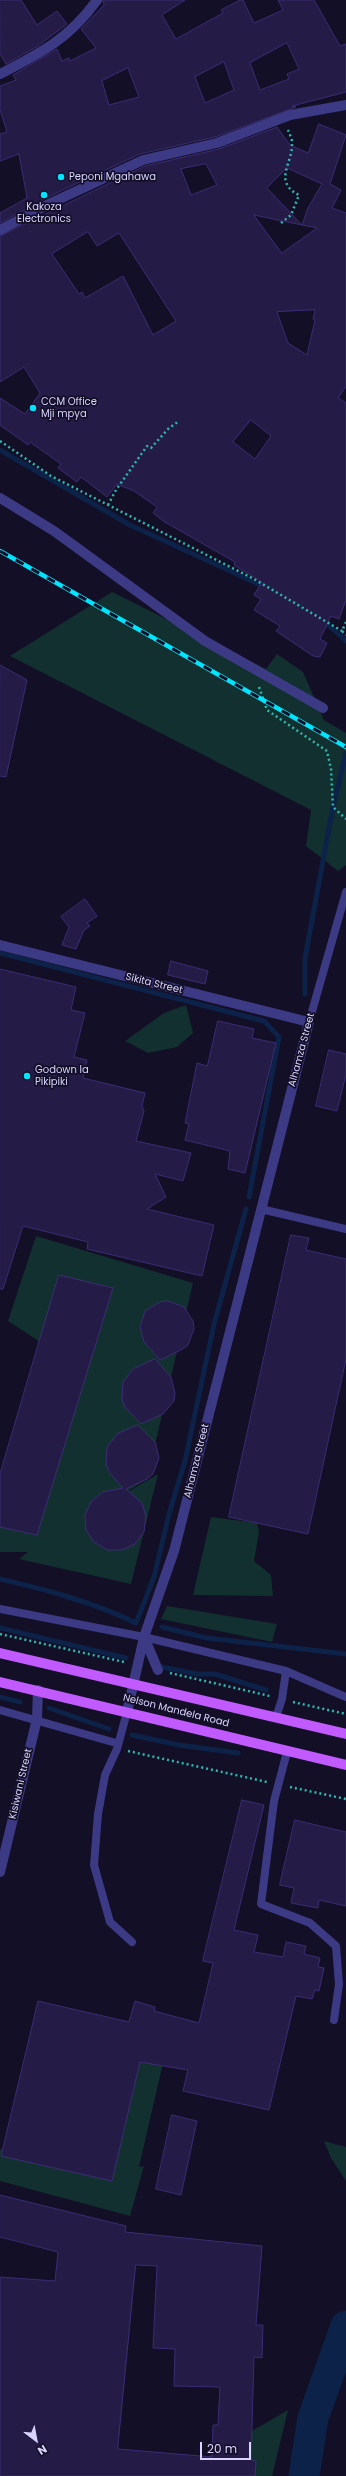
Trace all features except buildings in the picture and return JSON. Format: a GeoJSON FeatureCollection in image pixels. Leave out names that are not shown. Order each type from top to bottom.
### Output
{"type":"FeatureCollection","features":[{"type":"Feature","properties":{"kind":"main road","name":"Nelson Mandela Road"},"geometry":{"type":"LineString","coordinates":[[0,1653],[346,1734]]}},
{"type":"Feature","properties":{"kind":"main road","name":"Nelson Mandela Road"},"geometry":{"type":"LineString","coordinates":[[0,1682],[346,1765]]}},
{"type":"Feature","properties":{"kind":"street"},"geometry":{"type":"LineString","coordinates":[[0,74],[64,38],[82,21],[97,0]]}},
{"type":"Feature","properties":{"kind":"street"},"geometry":{"type":"LineString","coordinates":[[0,230],[51,203],[143,160],[217,143],[290,115],[346,105]]}},
{"type":"Feature","properties":{"kind":"street"},"geometry":{"type":"LineString","coordinates":[[0,498],[54,531],[205,641],[323,708]]}},
{"type":"Feature","properties":{"kind":"street","name":"Sikita Street"},"geometry":{"type":"LineString","coordinates":[[0,945],[309,1022]]}},
{"type":"Feature","properties":{"kind":"street","name":"Alhamza Street"},"geometry":{"type":"LineString","coordinates":[[127,1712],[139,1665],[144,1637],[174,1550],[309,1022]]}},
{"type":"Feature","properties":{"kind":"street"},"geometry":{"type":"LineString","coordinates":[[144,1637],[158,1670]]}},
{"type":"Feature","properties":{"kind":"street"},"geometry":{"type":"LineString","coordinates":[[37,1719],[38,1690]]}},
{"type":"Feature","properties":{"kind":"street","name":"Kisiwani Street"},"geometry":{"type":"LineString","coordinates":[[0,1872],[37,1719]]}},
{"type":"Feature","properties":{"kind":"lane","name":"Alhamza Street"},"geometry":{"type":"LineString","coordinates":[[309,1022],[346,892]]}},
{"type":"Feature","properties":{"kind":"lane"},"geometry":{"type":"LineString","coordinates":[[261,1209],[346,1229]]}},
{"type":"Feature","properties":{"kind":"lane"},"geometry":{"type":"LineString","coordinates":[[0,1609],[144,1637],[286,1671],[346,1697]]}},
{"type":"Feature","properties":{"kind":"lane"},"geometry":{"type":"LineString","coordinates":[[276,1717],[282,1699],[286,1671]]}},
{"type":"Feature","properties":{"kind":"lane"},"geometry":{"type":"LineString","coordinates":[[0,1710],[37,1719],[116,1746]]}},
{"type":"Feature","properties":{"kind":"lane"},"geometry":{"type":"LineString","coordinates":[[127,1712],[105,1775],[98,1814],[94,1865],[110,1922],[132,1942]]}},
{"type":"Feature","properties":{"kind":"lane"},"geometry":{"type":"LineString","coordinates":[[287,1752],[280,1785],[274,1801],[261,1904],[310,1923],[336,1946],[339,1984],[334,2020]]}},
{"type":"Feature","properties":{"kind":"path"},"geometry":{"type":"LineString","coordinates":[[281,223],[291,215],[299,196],[292,192],[284,173],[293,144],[287,125],[290,115]]}},
{"type":"Feature","properties":{"kind":"path"},"geometry":{"type":"LineString","coordinates":[[108,505],[116,490],[148,446],[151,448],[168,429],[179,421]]}},
{"type":"Feature","properties":{"kind":"path"},"geometry":{"type":"LineString","coordinates":[[0,441],[51,476],[254,579],[342,631],[346,635]]}},
{"type":"Feature","properties":{"kind":"path"},"geometry":{"type":"LineString","coordinates":[[342,631],[346,622]]}},
{"type":"Feature","properties":{"kind":"path"},"geometry":{"type":"LineString","coordinates":[[254,681],[259,686],[267,710],[327,751],[331,769],[333,807],[346,819]]}},
{"type":"Feature","properties":{"kind":"path"},"geometry":{"type":"LineString","coordinates":[[0,1634],[139,1665]]}},
{"type":"Feature","properties":{"kind":"path"},"geometry":{"type":"LineString","coordinates":[[158,1670],[346,1714]]}},
{"type":"Feature","properties":{"kind":"path"},"geometry":{"type":"LineString","coordinates":[[116,1746],[346,1799]]}},
{"type":"Feature","properties":{"kind":"green space"},"geometry":{"type":"Polygon","coordinates":[[[112,592],[266,669],[277,654],[303,672],[324,720],[346,733],[346,865],[338,871],[306,846],[311,810],[10,656],[112,592]]]}},
{"type":"Feature","properties":{"kind":"green space"},"geometry":{"type":"Polygon","coordinates":[[[186,1005],[193,1033],[177,1047],[148,1053],[125,1041],[164,1013],[186,1005]]]}},
{"type":"Feature","properties":{"kind":"green space"},"geometry":{"type":"Polygon","coordinates":[[[36,1236],[193,1283],[147,1479],[102,1507],[158,1474],[131,1584],[19,1559],[28,1552],[0,1552],[0,1506],[57,1353],[8,1321],[36,1236]]]}},
{"type":"Feature","properties":{"kind":"green space"},"geometry":{"type":"Polygon","coordinates":[[[211,1517],[257,1523],[259,1532],[254,1561],[271,1575],[273,1596],[193,1595],[211,1517]]]}},
{"type":"Feature","properties":{"kind":"green space"},"geometry":{"type":"Polygon","coordinates":[[[167,1606],[277,1624],[272,1642],[161,1619],[167,1606]]]}},
{"type":"Feature","properties":{"kind":"green space"},"geometry":{"type":"Polygon","coordinates":[[[138,2042],[166,2050],[139,2167],[144,2166],[130,2216],[0,2181],[0,2149],[101,2175],[138,2042]]]}},
{"type":"Feature","properties":{"kind":"green space"},"geometry":{"type":"Polygon","coordinates":[[[324,2141],[346,2147],[346,2181],[331,2158],[324,2141]]]}},
{"type":"Feature","properties":{"kind":"green space"},"geometry":{"type":"Polygon","coordinates":[[[288,2410],[272,2476],[186,2476],[185,2470],[288,2410]]]}},
{"type":"Feature","properties":{"kind":"waterway"},"geometry":{"type":"LineString","coordinates":[[0,450],[130,525],[265,587]]}},
{"type":"Feature","properties":{"kind":"waterway"},"geometry":{"type":"LineString","coordinates":[[323,620],[346,641]]}},
{"type":"Feature","properties":{"kind":"waterway"},"geometry":{"type":"LineString","coordinates":[[305,994],[305,958],[333,807],[346,753]]}},
{"type":"Feature","properties":{"kind":"waterway"},"geometry":{"type":"LineString","coordinates":[[0,953],[264,1021],[279,1037],[249,1197]]}},
{"type":"Feature","properties":{"kind":"waterway"},"geometry":{"type":"LineString","coordinates":[[0,1579],[70,1597],[136,1623],[154,1577],[169,1514],[185,1461],[214,1324],[246,1209]]}},
{"type":"Feature","properties":{"kind":"waterway"},"geometry":{"type":"LineString","coordinates":[[162,1627],[207,1638],[346,1654]]}},
{"type":"Feature","properties":{"kind":"waterway"},"geometry":{"type":"LineString","coordinates":[[0,1628],[126,1658]]}},
{"type":"Feature","properties":{"kind":"waterway"},"geometry":{"type":"LineString","coordinates":[[157,1666],[197,1674],[215,1674],[266,1690]]}},
{"type":"Feature","properties":{"kind":"waterway"},"geometry":{"type":"LineString","coordinates":[[0,1697],[20,1702]]}},
{"type":"Feature","properties":{"kind":"waterway"},"geometry":{"type":"LineString","coordinates":[[49,1708],[109,1729]]}},
{"type":"Feature","properties":{"kind":"waterway"},"geometry":{"type":"LineString","coordinates":[[132,1735],[179,1745],[238,1753]]}},
{"type":"Feature","properties":{"kind":"waterway"},"geometry":{"type":"LineString","coordinates":[[304,2476],[313,2418],[346,2326]]}},
{"type":"Feature","properties":{"kind":"railway"},"geometry":{"type":"LineString","coordinates":[[0,551],[346,747]]}},
{"type":"Feature","properties":{"kind":"place","name":"Peponi Mgahawa"},"geometry":{"type":"Point","coordinates":[61,177]}},
{"type":"Feature","properties":{"kind":"place","name":"Kakoza Electronics"},"geometry":{"type":"Point","coordinates":[44,195]}},
{"type":"Feature","properties":{"kind":"place","name":"CCM Office Mji mpya"},"geometry":{"type":"Point","coordinates":[33,408]}},
{"type":"Feature","properties":{"kind":"place","name":"Godown la Pikipiki"},"geometry":{"type":"Point","coordinates":[27,1076]}}]}
